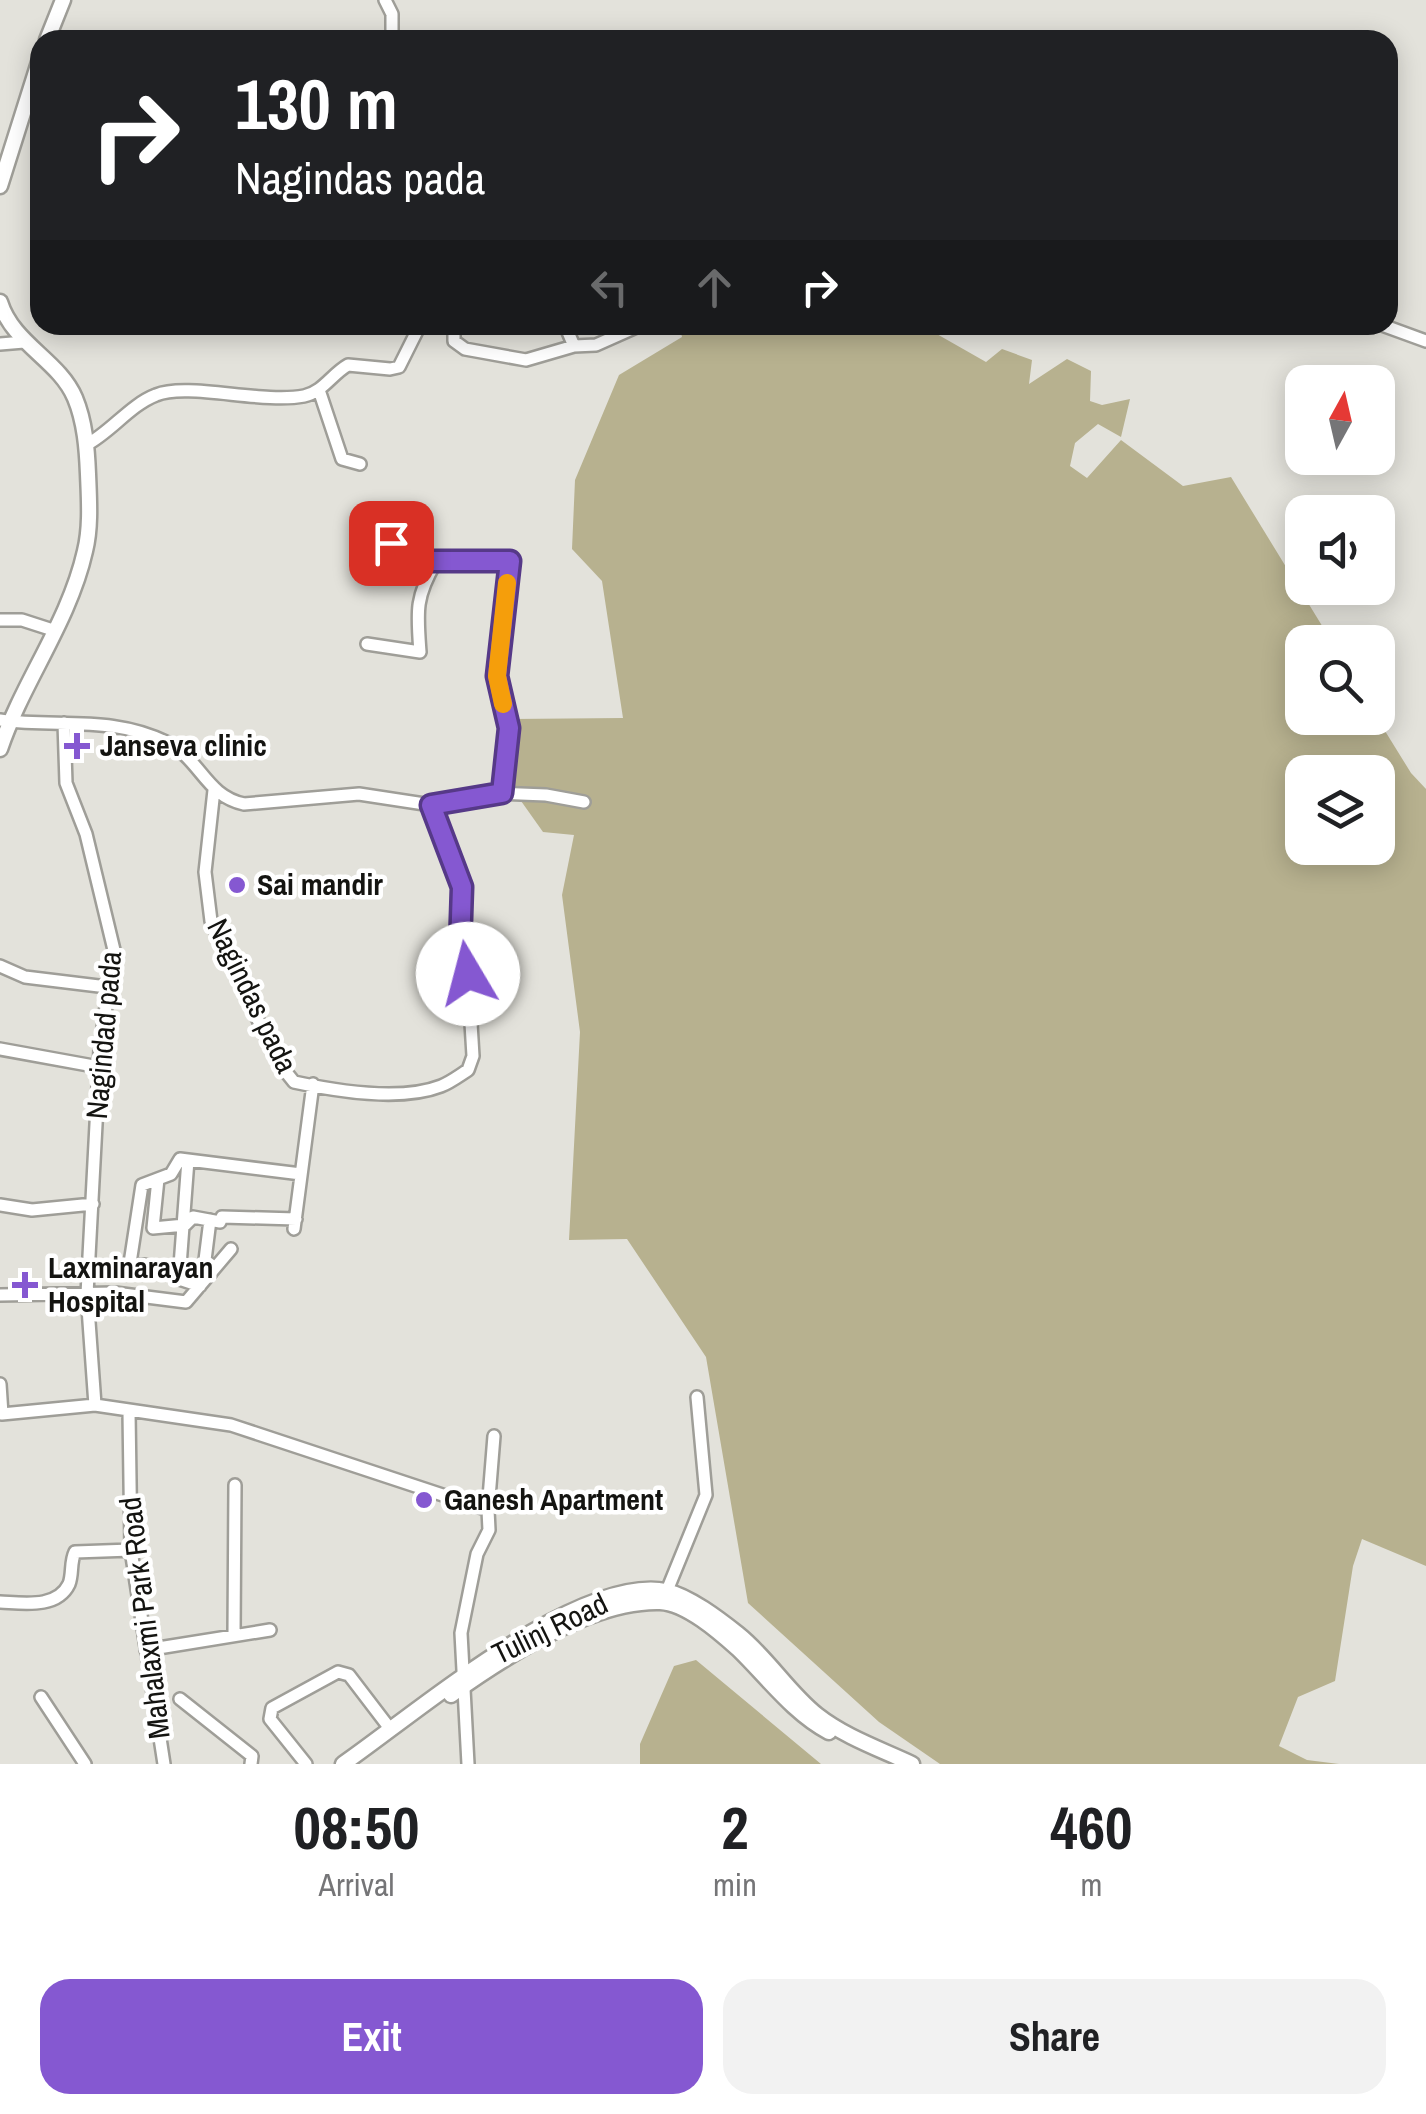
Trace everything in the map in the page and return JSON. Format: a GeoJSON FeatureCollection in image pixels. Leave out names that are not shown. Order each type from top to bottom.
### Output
{"type":"FeatureCollection","features":[{"type":"Feature","properties":{"kind":"main road"},"geometry":{"type":"LineString","coordinates":[[51,30],[63,0]]}},
{"type":"Feature","properties":{"kind":"main road"},"geometry":{"type":"LineString","coordinates":[[0,186],[30,91]]}},
{"type":"Feature","properties":{"kind":"main road"},"geometry":{"type":"LineString","coordinates":[[0,302],[24,342],[67,384],[78,408],[86,445],[88,492],[86,550],[56,630],[5,721],[0,749]]}},
{"type":"Feature","properties":{"kind":"main road"},"geometry":{"type":"LineString","coordinates":[[664,1597],[735,1646],[811,1723],[892,1764]]}},
{"type":"Feature","properties":{"kind":"main road"},"geometry":{"type":"LineString","coordinates":[[664,1597],[736,1632],[767,1659],[815,1714],[841,1732],[912,1764]]}},
{"type":"Feature","properties":{"kind":"main road","name":"Tulinj Road"},"geometry":{"type":"LineString","coordinates":[[343,1764],[465,1679],[589,1614],[664,1597]]}},
{"type":"Feature","properties":{"kind":"main road","name":"Tulinj Road"},"geometry":{"type":"LineString","coordinates":[[357,1764],[465,1679]]}},
{"type":"Feature","properties":{"kind":"street"},"geometry":{"type":"LineString","coordinates":[[385,0],[392,14],[392,30]]}},
{"type":"Feature","properties":{"kind":"street"},"geometry":{"type":"LineString","coordinates":[[1398,331],[1426,342]]}},
{"type":"Feature","properties":{"kind":"street"},"geometry":{"type":"LineString","coordinates":[[86,445],[161,393],[255,399],[306,396],[348,366],[399,367],[415,335]]}},
{"type":"Feature","properties":{"kind":"street"},"geometry":{"type":"LineString","coordinates":[[454,335],[454,342],[465,349],[526,360],[574,346],[596,345],[618,335]]}},
{"type":"Feature","properties":{"kind":"street"},"geometry":{"type":"LineString","coordinates":[[569,335],[574,346]]}},
{"type":"Feature","properties":{"kind":"street"},"geometry":{"type":"LineString","coordinates":[[0,344],[24,342]]}},
{"type":"Feature","properties":{"kind":"street"},"geometry":{"type":"LineString","coordinates":[[319,390],[342,458],[360,464]]}},
{"type":"Feature","properties":{"kind":"street"},"geometry":{"type":"LineString","coordinates":[[391,543],[407,561],[510,561],[497,676],[509,728],[502,793]]}},
{"type":"Feature","properties":{"kind":"street"},"geometry":{"type":"LineString","coordinates":[[367,644],[420,652],[416,607],[422,585],[436,562]]}},
{"type":"Feature","properties":{"kind":"street"},"geometry":{"type":"LineString","coordinates":[[0,620],[22,620],[56,630]]}},
{"type":"Feature","properties":{"kind":"street"},"geometry":{"type":"LineString","coordinates":[[5,721],[106,723],[168,743],[198,767],[226,800],[244,804],[360,794],[431,805],[502,793],[584,802]]}},
{"type":"Feature","properties":{"kind":"street","name":"Nagindad pada"},"geometry":{"type":"LineString","coordinates":[[64,723],[66,783],[86,834],[114,950],[99,1067],[87,1294],[94,1406]]}},
{"type":"Feature","properties":{"kind":"street","name":"Nagindas pada"},"geometry":{"type":"LineString","coordinates":[[214,790],[205,872],[211,921],[286,1076],[294,1082],[398,1094],[442,1086],[468,1070],[473,1056],[468,974],[460,948],[462,887],[431,805]]}},
{"type":"Feature","properties":{"kind":"street"},"geometry":{"type":"LineString","coordinates":[[0,966],[37,979],[107,988]]}},
{"type":"Feature","properties":{"kind":"street"},"geometry":{"type":"LineString","coordinates":[[0,1050],[99,1067]]}},
{"type":"Feature","properties":{"kind":"street"},"geometry":{"type":"LineString","coordinates":[[158,1178],[153,1228],[186,1225],[193,1217],[220,1222],[222,1216],[295,1224],[314,1084]]}},
{"type":"Feature","properties":{"kind":"street"},"geometry":{"type":"LineString","coordinates":[[185,1271],[130,1262],[142,1186],[172,1174],[180,1158],[301,1174]]}},
{"type":"Feature","properties":{"kind":"street"},"geometry":{"type":"LineString","coordinates":[[188,1160],[185,1271],[179,1279],[200,1286]]}},
{"type":"Feature","properties":{"kind":"street"},"geometry":{"type":"LineString","coordinates":[[0,1206],[32,1210],[93,1204]]}},
{"type":"Feature","properties":{"kind":"street"},"geometry":{"type":"LineString","coordinates":[[210,1220],[204,1268],[211,1273]]}},
{"type":"Feature","properties":{"kind":"street"},"geometry":{"type":"LineString","coordinates":[[0,1295],[115,1292],[186,1302],[231,1249]]}},
{"type":"Feature","properties":{"kind":"street"},"geometry":{"type":"LineString","coordinates":[[0,1384],[2,1414],[94,1406],[231,1425],[488,1510]]}},
{"type":"Feature","properties":{"kind":"street"},"geometry":{"type":"LineString","coordinates":[[664,1597],[706,1495],[697,1398]]}},
{"type":"Feature","properties":{"kind":"street","name":"Mahalaxmi Park Road"},"geometry":{"type":"LineString","coordinates":[[129,1412],[131,1550],[164,1764]]}},
{"type":"Feature","properties":{"kind":"street"},"geometry":{"type":"LineString","coordinates":[[468,1764],[461,1625],[476,1554],[489,1530],[494,1436]]}},
{"type":"Feature","properties":{"kind":"street"},"geometry":{"type":"LineString","coordinates":[[234,1484],[234,1635]]}},
{"type":"Feature","properties":{"kind":"street"},"geometry":{"type":"LineString","coordinates":[[0,1602],[43,1603],[60,1596],[70,1582],[75,1552],[131,1550]]}},
{"type":"Feature","properties":{"kind":"street"},"geometry":{"type":"LineString","coordinates":[[146,1650],[270,1630]]}},
{"type":"Feature","properties":{"kind":"street"},"geometry":{"type":"LineString","coordinates":[[306,1764],[269,1714],[272,1708],[338,1672],[349,1675],[392,1730]]}},
{"type":"Feature","properties":{"kind":"street"},"geometry":{"type":"LineString","coordinates":[[42,1697],[85,1764]]}},
{"type":"Feature","properties":{"kind":"street"},"geometry":{"type":"LineString","coordinates":[[180,1699],[252,1756],[251,1764]]}},
{"type":"Feature","properties":{"kind":"shaded area"},"geometry":{"type":"Polygon","coordinates":[[[682,335],[939,335],[986,362],[1002,349],[1032,360],[1029,384],[1067,359],[1091,371],[1090,401],[1102,405],[1130,399],[1121,437],[1098,424],[1075,443],[1070,466],[1087,478],[1121,440],[1183,486],[1231,477],[1285,565],[1285,605],[1309,605],[1322,625],[1285,625],[1285,735],[1388,735],[1426,789],[1426,1566],[1362,1539],[1353,1566],[1335,1681],[1298,1697],[1279,1746],[1307,1760],[1339,1764],[940,1764],[879,1722],[748,1603],[706,1357],[627,1239],[569,1240],[580,1032],[562,895],[574,835],[543,832],[509,784],[512,719],[623,718],[602,581],[572,549],[575,480],[619,375],[682,335]]]}},
{"type":"Feature","properties":{"kind":"shaded area"},"geometry":{"type":"Polygon","coordinates":[[[696,1660],[821,1764],[640,1764],[640,1744],[674,1666],[696,1660]]]}},
{"type":"Feature","properties":{"kind":"slow traffic"},"geometry":{"type":"LineString","coordinates":[[503,704],[497,676],[507,583]]}},
{"type":"Feature","properties":{"kind":"place","name":"Janseva clinic"},"geometry":{"type":"Point","coordinates":[77,746]}},
{"type":"Feature","properties":{"kind":"place","name":"Sai mandir"},"geometry":{"type":"Point","coordinates":[237,885]}},
{"type":"Feature","properties":{"kind":"place","name":"Laxminarayan Hospital"},"geometry":{"type":"Point","coordinates":[25,1285]}},
{"type":"Feature","properties":{"kind":"place","name":"Ganesh Apartment"},"geometry":{"type":"Point","coordinates":[424,1500]}},
{"type":"Feature","properties":{"kind":"route"},"geometry":{"type":"LineString","coordinates":[[391,543],[407,561],[510,561],[497,676],[509,728],[502,793],[431,805],[462,887],[460,948],[468,974]]}}]}
